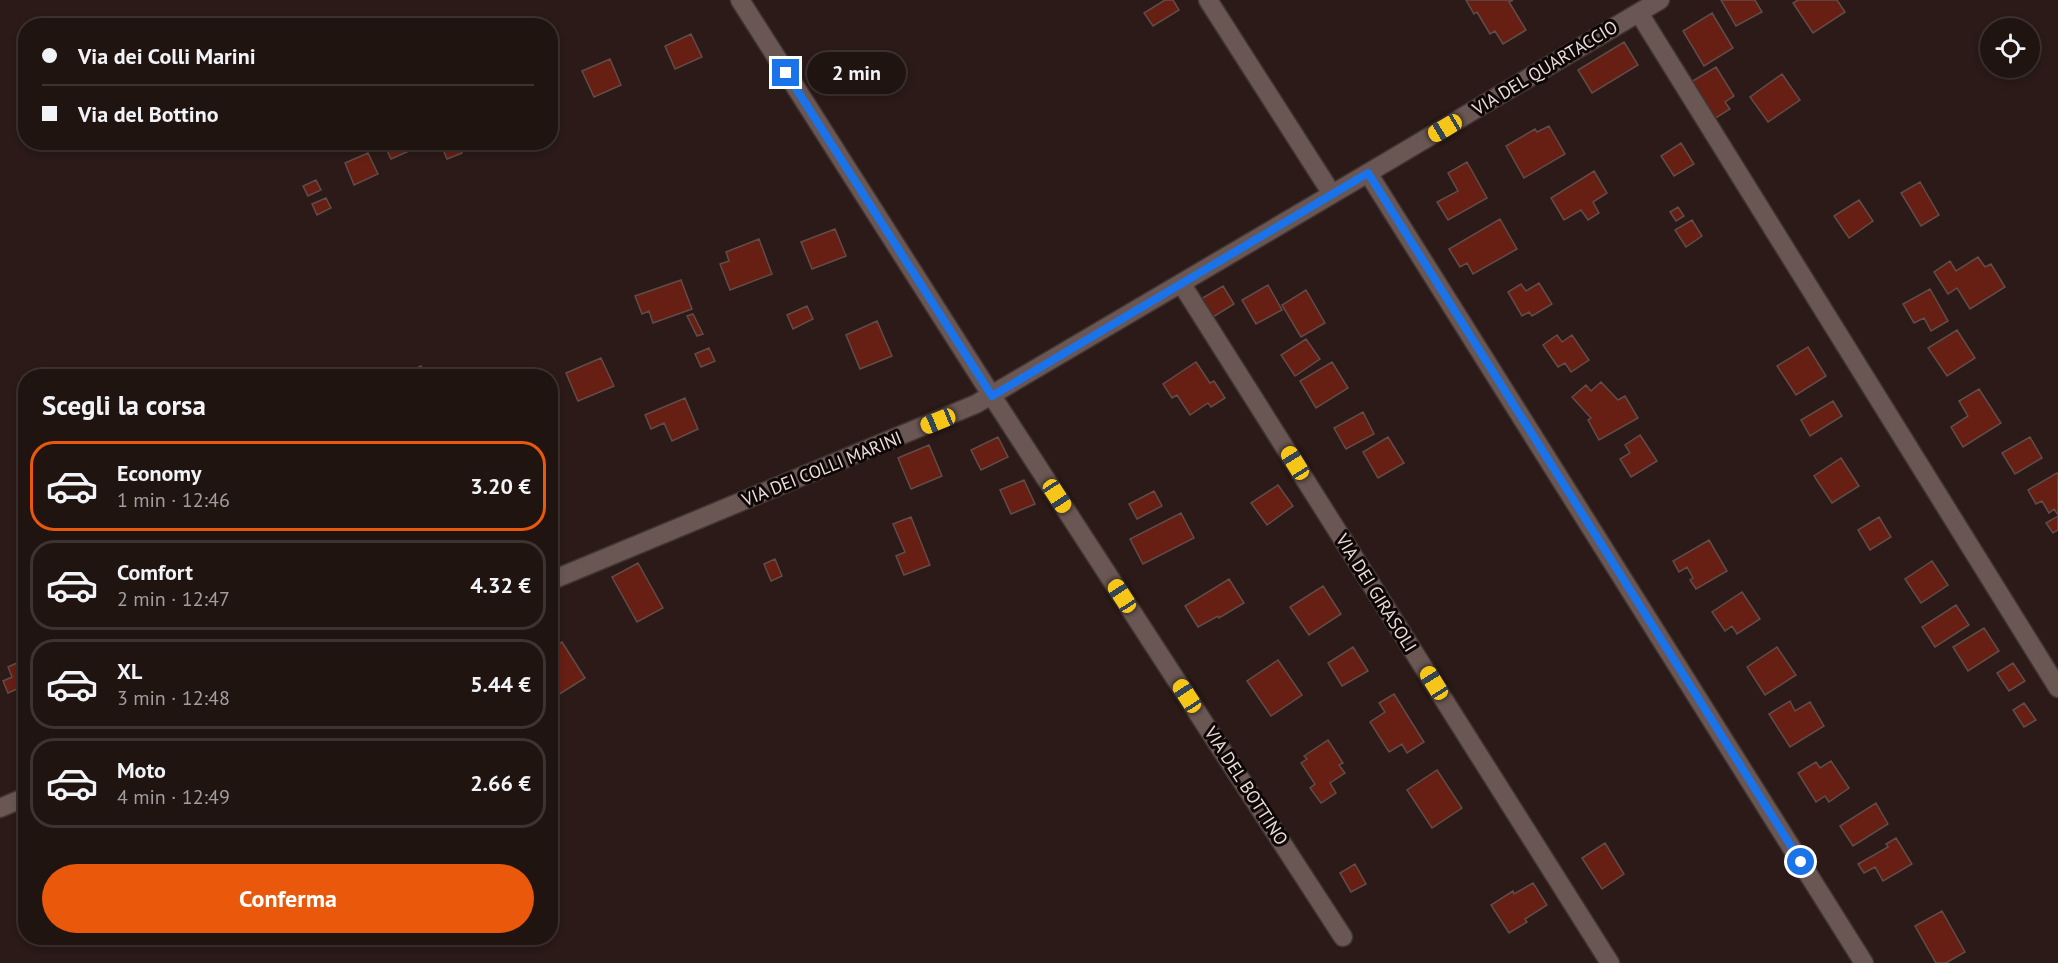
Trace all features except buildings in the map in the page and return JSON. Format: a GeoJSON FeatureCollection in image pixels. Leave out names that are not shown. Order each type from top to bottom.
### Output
{"type":"FeatureCollection","features":[{"type":"Feature","properties":{"kind":"street","name":"VIA DEL BOTTINO"},"geometry":{"type":"LineString","coordinates":[[740,0],[992,396],[1343,937]]}},
{"type":"Feature","properties":{"kind":"street"},"geometry":{"type":"LineString","coordinates":[[1208,0],[1332,194]]}},
{"type":"Feature","properties":{"kind":"street","name":"VIA DEL QUARTACCIO"},"geometry":{"type":"LineString","coordinates":[[1368,173],[1660,0]]}},
{"type":"Feature","properties":{"kind":"street"},"geometry":{"type":"LineString","coordinates":[[1639,13],[2058,688]]}},
{"type":"Feature","properties":{"kind":"street","name":"VIA DEI COLLI MARINI"},"geometry":{"type":"LineString","coordinates":[[558,578],[960,412],[992,396],[1368,173]]}},
{"type":"Feature","properties":{"kind":"street"},"geometry":{"type":"LineString","coordinates":[[1368,173],[1864,963]]}},
{"type":"Feature","properties":{"kind":"street","name":"VIA DEI GIRASOLI"},"geometry":{"type":"LineString","coordinates":[[1181,284],[1610,963]]}},
{"type":"Feature","properties":{"kind":"street"},"geometry":{"type":"LineString","coordinates":[[0,808],[18,800]]}},
{"type":"Feature","properties":{"kind":"route"},"geometry":{"type":"LineString","coordinates":[[786,73],[992,396],[1368,173],[1801,862]]}}]}
